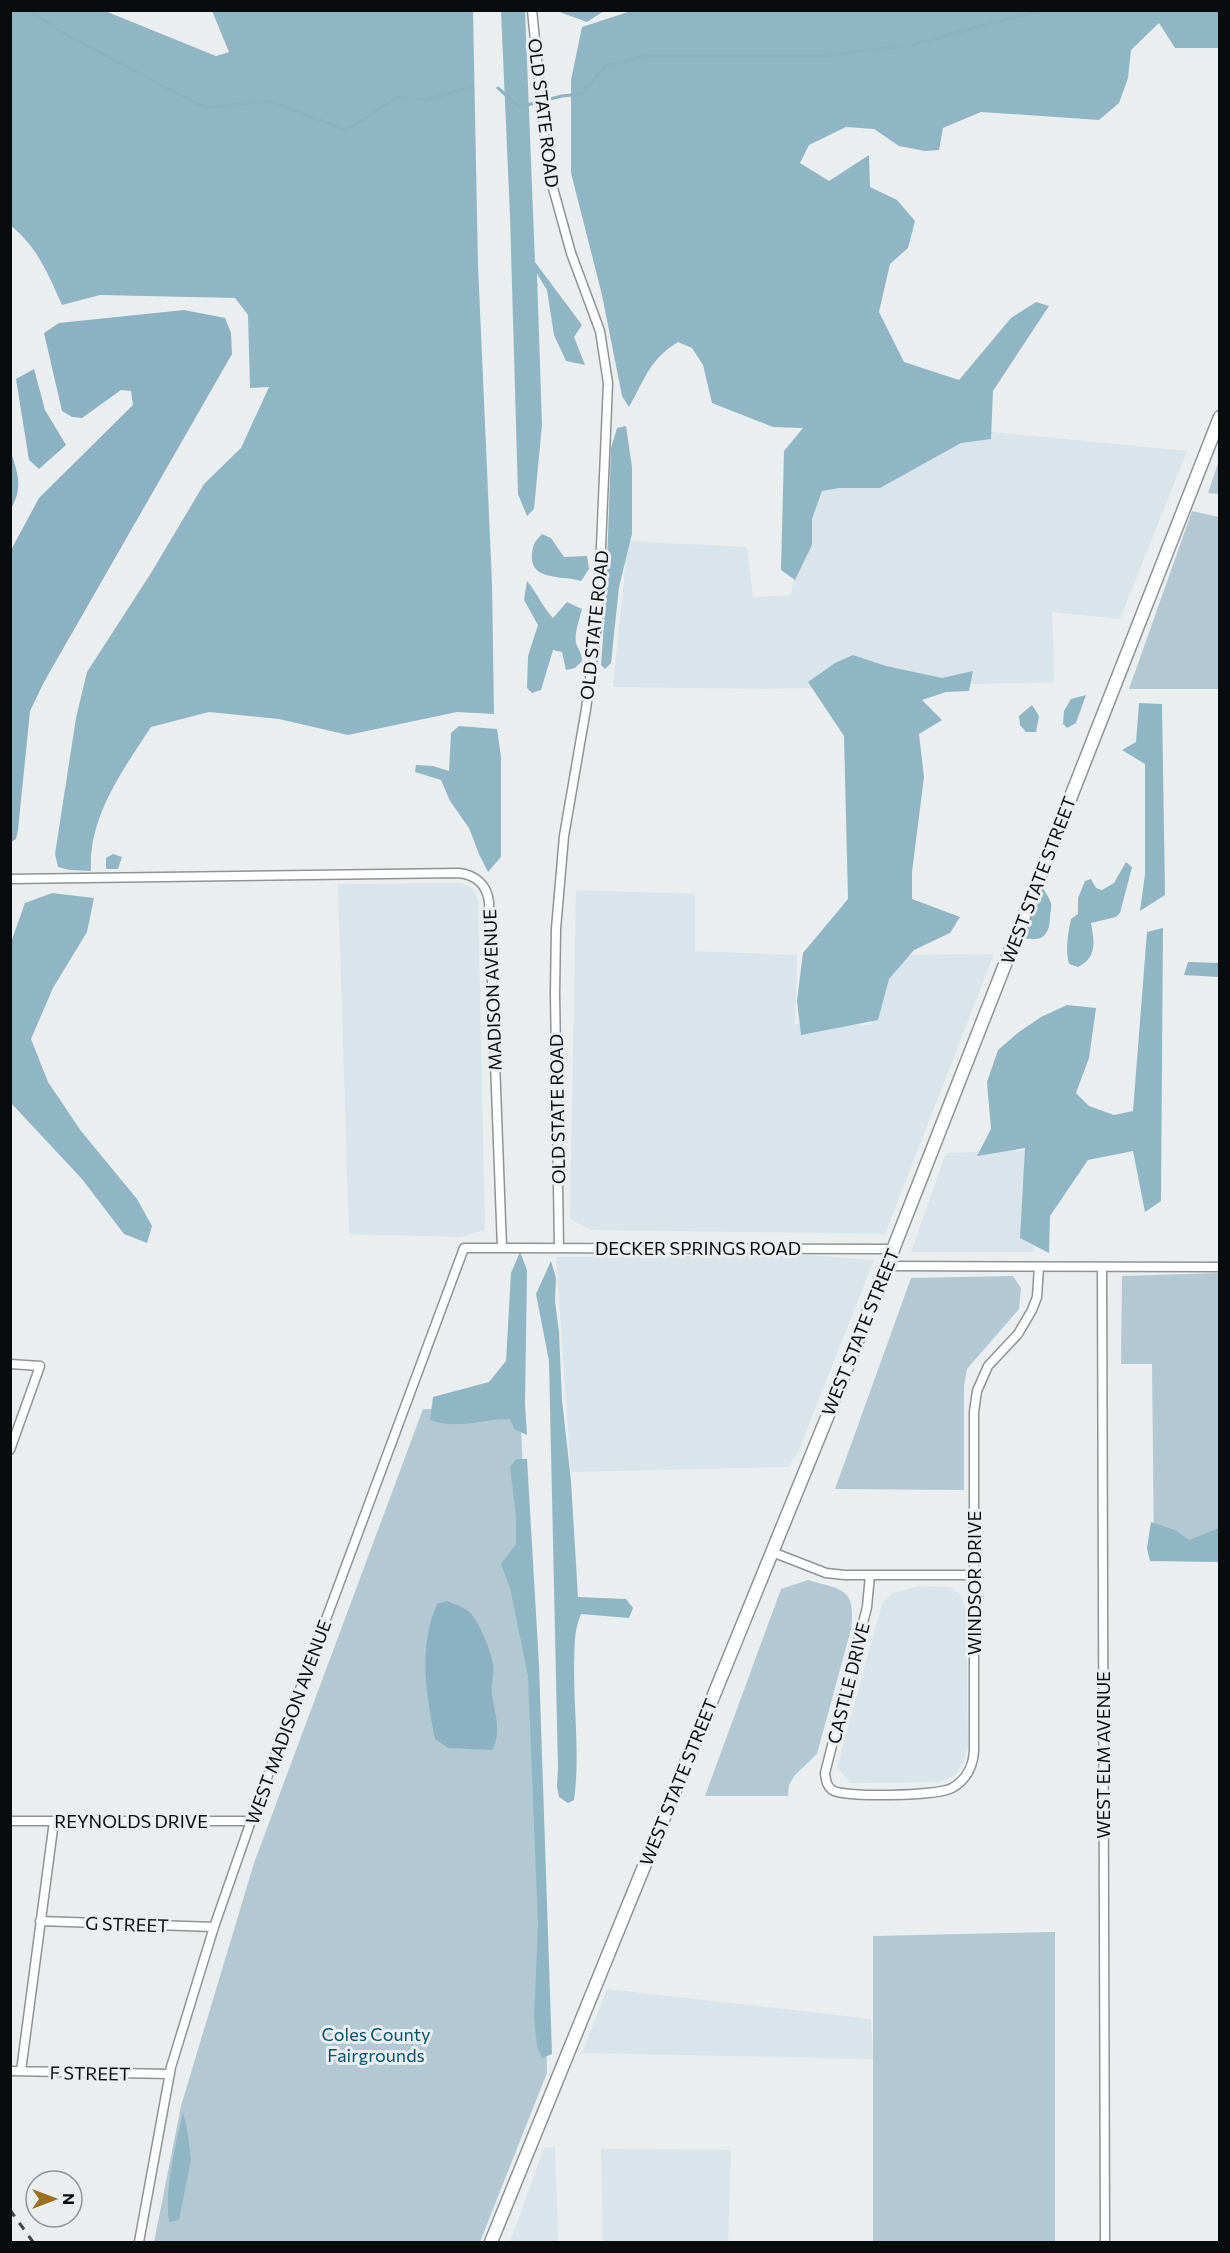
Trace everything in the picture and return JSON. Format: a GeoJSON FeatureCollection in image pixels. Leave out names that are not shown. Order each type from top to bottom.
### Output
{"type":"FeatureCollection","features":[{"type":"Feature","properties":{"kind":"street","name":"OLD STATE ROAD"},"geometry":{"type":"LineString","coordinates":[[532,10],[542,118],[553,188],[568,242],[600,331],[608,383],[598,617],[591,676],[564,836],[555,929],[559,1248]]}},
{"type":"Feature","properties":{"kind":"street","name":"WEST STATE STREET"},"geometry":{"type":"LineString","coordinates":[[491,2242],[772,1552],[1220,417]]}},
{"type":"Feature","properties":{"kind":"street","name":"MADISON AVENUE"},"geometry":{"type":"LineString","coordinates":[[10,879],[459,873],[476,878],[486,890],[489,902],[502,1248]]}},
{"type":"Feature","properties":{"kind":"street","name":"WEST MADISON AVENUE"},"geometry":{"type":"LineString","coordinates":[[139,2242],[170,2074],[214,1927],[251,1821],[464,1248],[502,1248]]}},
{"type":"Feature","properties":{"kind":"street","name":"DECKER SPRINGS ROAD"},"geometry":{"type":"LineString","coordinates":[[502,1248],[893,1249]]}},
{"type":"Feature","properties":{"kind":"street"},"geometry":{"type":"LineString","coordinates":[[886,1266],[1220,1267]]}},
{"type":"Feature","properties":{"kind":"street","name":"WINDSOR DRIVE"},"geometry":{"type":"LineString","coordinates":[[832,1789],[849,1794],[932,1794],[949,1790],[965,1778],[970,1770],[974,1750],[974,1412],[977,1391],[988,1366],[1026,1322],[1037,1297],[1039,1267]]}},
{"type":"Feature","properties":{"kind":"street","name":"WEST ELM AVENUE"},"geometry":{"type":"LineString","coordinates":[[1102,1267],[1105,2242]]}},
{"type":"Feature","properties":{"kind":"street"},"geometry":{"type":"LineString","coordinates":[[10,1364],[40,1366],[10,1450]]}},
{"type":"Feature","properties":{"kind":"street"},"geometry":{"type":"LineString","coordinates":[[772,1552],[826,1573],[974,1575]]}},
{"type":"Feature","properties":{"kind":"street","name":"CASTLE DRIVE"},"geometry":{"type":"LineString","coordinates":[[832,1789],[826,1782],[825,1773],[867,1607],[870,1575]]}},
{"type":"Feature","properties":{"kind":"street","name":"REYNOLDS DRIVE"},"geometry":{"type":"LineString","coordinates":[[10,1821],[251,1821]]}},
{"type":"Feature","properties":{"kind":"street"},"geometry":{"type":"LineString","coordinates":[[21,2071],[54,1821]]}},
{"type":"Feature","properties":{"kind":"street","name":"G STREET"},"geometry":{"type":"LineString","coordinates":[[40,1921],[214,1927]]}},
{"type":"Feature","properties":{"kind":"street","name":"F STREET"},"geometry":{"type":"LineString","coordinates":[[10,2071],[170,2074]]}},
{"type":"Feature","properties":{"kind":"shaded area"},"geometry":{"type":"Polygon","coordinates":[[[604,10],[587,22],[557,11],[604,10]]]}},
{"type":"Feature","properties":{"kind":"shaded area"},"geometry":{"type":"Polygon","coordinates":[[[10,11],[105,11],[216,56],[229,52],[212,11],[473,11],[478,265],[492,583],[494,714],[457,712],[348,735],[279,719],[209,712],[151,727],[119,777],[101,813],[95,832],[91,871],[58,867],[55,854],[76,718],[87,672],[151,573],[204,484],[241,448],[269,387],[250,388],[248,315],[235,298],[100,295],[62,305],[35,252],[11,226],[10,11]]]}},
{"type":"Feature","properties":{"kind":"shaded area"},"geometry":{"type":"Polygon","coordinates":[[[501,11],[525,11],[535,262],[582,325],[574,337],[585,365],[566,361],[554,335],[547,290],[537,274],[542,425],[534,509],[527,516],[518,494],[501,11]]]}},
{"type":"Feature","properties":{"kind":"shaded area"},"geometry":{"type":"Polygon","coordinates":[[[631,11],[1219,11],[1219,48],[1175,48],[1159,23],[1131,50],[1128,78],[1119,103],[1099,120],[981,112],[943,128],[939,150],[925,151],[899,146],[874,129],[846,127],[809,145],[800,163],[829,181],[869,155],[870,187],[897,200],[915,221],[908,248],[890,264],[879,312],[904,362],[959,380],[1011,318],[1036,302],[1049,306],[993,391],[991,439],[961,443],[880,488],[839,488],[822,491],[812,519],[812,545],[795,580],[781,570],[784,451],[803,428],[773,427],[712,403],[703,365],[692,348],[678,342],[654,363],[629,407],[622,396],[602,295],[571,173],[571,80],[582,27],[631,11]]]}},
{"type":"Feature","properties":{"kind":"shaded area"},"geometry":{"type":"Polygon","coordinates":[[[184,310],[225,318],[231,333],[232,354],[44,682],[30,711],[18,830],[16,839],[11,842],[11,550],[39,498],[133,405],[131,391],[121,390],[82,418],[72,417],[62,411],[44,333],[59,323],[184,310]]]}},
{"type":"Feature","properties":{"kind":"shaded area"},"geometry":{"type":"Polygon","coordinates":[[[34,369],[45,410],[66,445],[39,469],[29,460],[16,379],[34,369]]]}},
{"type":"Feature","properties":{"kind":"shaded area"},"geometry":{"type":"Polygon","coordinates":[[[626,426],[632,467],[632,534],[619,587],[611,663],[605,669],[601,665],[611,448],[617,428],[626,426]]]}},
{"type":"Feature","properties":{"kind":"shaded area"},"geometry":{"type":"Polygon","coordinates":[[[952,428],[1187,451],[1120,619],[1052,612],[1054,682],[766,689],[613,687],[628,541],[747,547],[753,597],[791,595],[815,464],[952,428]]]}},
{"type":"Feature","properties":{"kind":"shaded area"},"geometry":{"type":"Polygon","coordinates":[[[11,452],[16,467],[18,487],[11,509],[11,452]]]}},
{"type":"Feature","properties":{"kind":"shaded area"},"geometry":{"type":"Polygon","coordinates":[[[542,534],[551,538],[564,557],[587,556],[589,569],[581,581],[549,576],[536,569],[532,551],[542,534]]]}},
{"type":"Feature","properties":{"kind":"shaded area"},"geometry":{"type":"Polygon","coordinates":[[[527,581],[553,618],[567,602],[582,609],[576,630],[576,643],[582,661],[575,668],[566,670],[562,652],[553,650],[541,690],[532,693],[527,688],[528,656],[538,625],[524,600],[527,581]]]}},
{"type":"Feature","properties":{"kind":"shaded area"},"geometry":{"type":"Polygon","coordinates":[[[853,655],[886,666],[942,678],[973,671],[969,691],[946,692],[922,700],[942,720],[919,734],[924,777],[912,872],[912,899],[960,917],[950,933],[914,950],[889,979],[878,1020],[801,1035],[797,1001],[803,953],[848,899],[844,736],[808,682],[835,663],[853,655]]]}},
{"type":"Feature","properties":{"kind":"shaded area"},"geometry":{"type":"Polygon","coordinates":[[[1086,695],[1076,723],[1067,728],[1063,724],[1064,711],[1071,699],[1086,695]]]}},
{"type":"Feature","properties":{"kind":"shaded area"},"geometry":{"type":"Polygon","coordinates":[[[1139,703],[1162,704],[1165,895],[1140,911],[1145,874],[1145,764],[1122,750],[1136,742],[1139,703]]]}},
{"type":"Feature","properties":{"kind":"shaded area"},"geometry":{"type":"Polygon","coordinates":[[[1032,705],[1039,716],[1036,732],[1026,732],[1020,725],[1019,716],[1032,705]]]}},
{"type":"Feature","properties":{"kind":"shaded area"},"geometry":{"type":"Polygon","coordinates":[[[459,726],[497,729],[501,757],[501,857],[488,872],[469,828],[450,801],[441,780],[415,772],[416,765],[433,766],[449,771],[451,733],[459,726]]]}},
{"type":"Feature","properties":{"kind":"shaded area"},"geometry":{"type":"Polygon","coordinates":[[[113,854],[122,857],[118,869],[106,869],[106,858],[113,854]]]}},
{"type":"Feature","properties":{"kind":"shaded area"},"geometry":{"type":"Polygon","coordinates":[[[1126,862],[1132,867],[1120,913],[1116,917],[1091,923],[1092,953],[1078,967],[1069,964],[1067,947],[1071,919],[1078,914],[1078,898],[1085,881],[1091,879],[1096,888],[1102,890],[1114,883],[1126,862]]]}},
{"type":"Feature","properties":{"kind":"shaded area"},"geometry":{"type":"Polygon","coordinates":[[[460,883],[471,887],[478,899],[485,1230],[460,1237],[349,1234],[338,884],[460,883]]]}},
{"type":"Feature","properties":{"kind":"shaded area"},"geometry":{"type":"Polygon","coordinates":[[[1041,885],[1051,903],[1048,929],[1040,938],[1024,938],[1041,885]]]}},
{"type":"Feature","properties":{"kind":"shaded area"},"geometry":{"type":"Polygon","coordinates":[[[576,890],[695,894],[695,951],[797,955],[795,1024],[871,1025],[872,955],[994,954],[885,1234],[591,1230],[570,1219],[576,890]]]}},
{"type":"Feature","properties":{"kind":"shaded area"},"geometry":{"type":"Polygon","coordinates":[[[52,893],[94,898],[87,932],[53,988],[31,1039],[48,1082],[81,1131],[137,1199],[152,1226],[147,1243],[124,1234],[82,1179],[11,1103],[11,942],[25,903],[52,893]]]}},
{"type":"Feature","properties":{"kind":"shaded area"},"geometry":{"type":"Polygon","coordinates":[[[1163,928],[1161,1201],[1145,1212],[1133,1151],[1088,1160],[1050,1216],[1049,1253],[1020,1238],[1025,1148],[977,1156],[991,1129],[987,1082],[998,1050],[1041,1017],[1067,1005],[1096,1008],[1089,1058],[1076,1093],[1089,1106],[1114,1115],[1133,1111],[1147,932],[1163,928]]]}},
{"type":"Feature","properties":{"kind":"shaded area"},"geometry":{"type":"Polygon","coordinates":[[[1188,962],[1219,963],[1219,977],[1184,975],[1188,962]]]}},
{"type":"Feature","properties":{"kind":"shaded area"},"geometry":{"type":"Polygon","coordinates":[[[1036,1150],[1034,1252],[911,1252],[946,1153],[1036,1150]]]}},
{"type":"Feature","properties":{"kind":"shaded area"},"geometry":{"type":"Polygon","coordinates":[[[520,1252],[527,1270],[525,1404],[527,1435],[514,1429],[510,1419],[460,1424],[430,1420],[433,1397],[489,1382],[506,1361],[511,1273],[520,1252]]]}},
{"type":"Feature","properties":{"kind":"shaded area"},"geometry":{"type":"Polygon","coordinates":[[[806,1255],[874,1260],[798,1452],[788,1467],[571,1472],[556,1257],[806,1255]]]}},
{"type":"Feature","properties":{"kind":"shaded area"},"geometry":{"type":"Polygon","coordinates":[[[551,1261],[556,1278],[555,1301],[571,1481],[578,1597],[626,1599],[633,1608],[629,1618],[581,1614],[578,1621],[574,1669],[576,1784],[574,1800],[568,1803],[559,1797],[557,1787],[549,1361],[536,1294],[551,1261]]]}},
{"type":"Feature","properties":{"kind":"shaded area"},"geometry":{"type":"Polygon","coordinates":[[[516,1459],[527,1459],[539,1665],[552,2054],[542,2058],[537,2046],[534,2018],[538,1924],[528,1676],[510,1588],[501,1564],[516,1544],[516,1517],[510,1467],[516,1459]]]}},
{"type":"Feature","properties":{"kind":"shaded area"},"geometry":{"type":"Polygon","coordinates":[[[1151,1522],[1175,1530],[1189,1540],[1219,1528],[1219,1562],[1150,1561],[1147,1548],[1151,1522]]]}},
{"type":"Feature","properties":{"kind":"shaded area"},"geometry":{"type":"Polygon","coordinates":[[[920,1586],[950,1587],[961,1595],[966,1611],[968,1746],[963,1763],[956,1774],[941,1782],[850,1783],[837,1767],[882,1604],[892,1593],[920,1586]]]}},
{"type":"Feature","properties":{"kind":"shaded area"},"geometry":{"type":"Polygon","coordinates":[[[447,1601],[472,1615],[490,1651],[497,1730],[492,1750],[448,1748],[435,1739],[427,1688],[427,1637],[437,1604],[447,1601]]]}},
{"type":"Feature","properties":{"kind":"shaded area"},"geometry":{"type":"Polygon","coordinates":[[[607,1989],[871,2019],[873,2059],[582,2053],[607,1989]]]}},
{"type":"Feature","properties":{"kind":"shaded area"},"geometry":{"type":"Polygon","coordinates":[[[183,2112],[191,2159],[179,2220],[169,2222],[169,2182],[183,2112]]]}},
{"type":"Feature","properties":{"kind":"shaded area"},"geometry":{"type":"Polygon","coordinates":[[[555,2147],[558,2242],[510,2242],[544,2148],[555,2147]]]}},
{"type":"Feature","properties":{"kind":"shaded area"},"geometry":{"type":"Polygon","coordinates":[[[601,2149],[731,2150],[728,2242],[603,2242],[601,2149]]]}},
{"type":"Feature","properties":{"kind":"green space"},"geometry":{"type":"Polygon","coordinates":[[[1219,460],[1219,494],[1208,493],[1219,460]]]}},
{"type":"Feature","properties":{"kind":"green space"},"geometry":{"type":"Polygon","coordinates":[[[1192,511],[1219,517],[1219,689],[1129,689],[1192,511]]]}},
{"type":"Feature","properties":{"kind":"green space"},"geometry":{"type":"Polygon","coordinates":[[[1219,1273],[1219,1554],[1154,1553],[1152,1364],[1121,1364],[1122,1276],[1219,1273]]]}},
{"type":"Feature","properties":{"kind":"green space"},"geometry":{"type":"Polygon","coordinates":[[[1013,1276],[1021,1288],[1019,1309],[967,1369],[964,1386],[964,1490],[835,1489],[911,1278],[1013,1276]]]}},
{"type":"Feature","properties":{"kind":"green space","name":"Coles County Fairgrounds"},"geometry":{"type":"Polygon","coordinates":[[[423,1409],[520,1412],[541,1807],[547,2073],[480,2242],[154,2242],[181,2106],[254,1863],[423,1409]]]}},
{"type":"Feature","properties":{"kind":"green space"},"geometry":{"type":"Polygon","coordinates":[[[808,1580],[830,1586],[844,1593],[849,1598],[852,1616],[851,1629],[817,1754],[795,1775],[789,1785],[788,1796],[705,1796],[781,1589],[808,1580]]]}},
{"type":"Feature","properties":{"kind":"green space"},"geometry":{"type":"Polygon","coordinates":[[[1055,1932],[1055,2242],[873,2242],[873,1936],[1055,1932]]]}},
{"type":"Feature","properties":{"kind":"waterway"},"geometry":{"type":"LineString","coordinates":[[27,10],[72,38],[205,108],[268,101],[347,130],[397,97],[426,100],[472,87]]}},
{"type":"Feature","properties":{"kind":"waterway"},"geometry":{"type":"LineString","coordinates":[[498,88],[519,107],[562,96],[582,94],[605,66],[648,56],[821,56],[911,45],[1042,10]]}},
{"type":"Feature","properties":{"kind":"railway"},"geometry":{"type":"LineString","coordinates":[[10,2210],[33,2242]]}}]}
